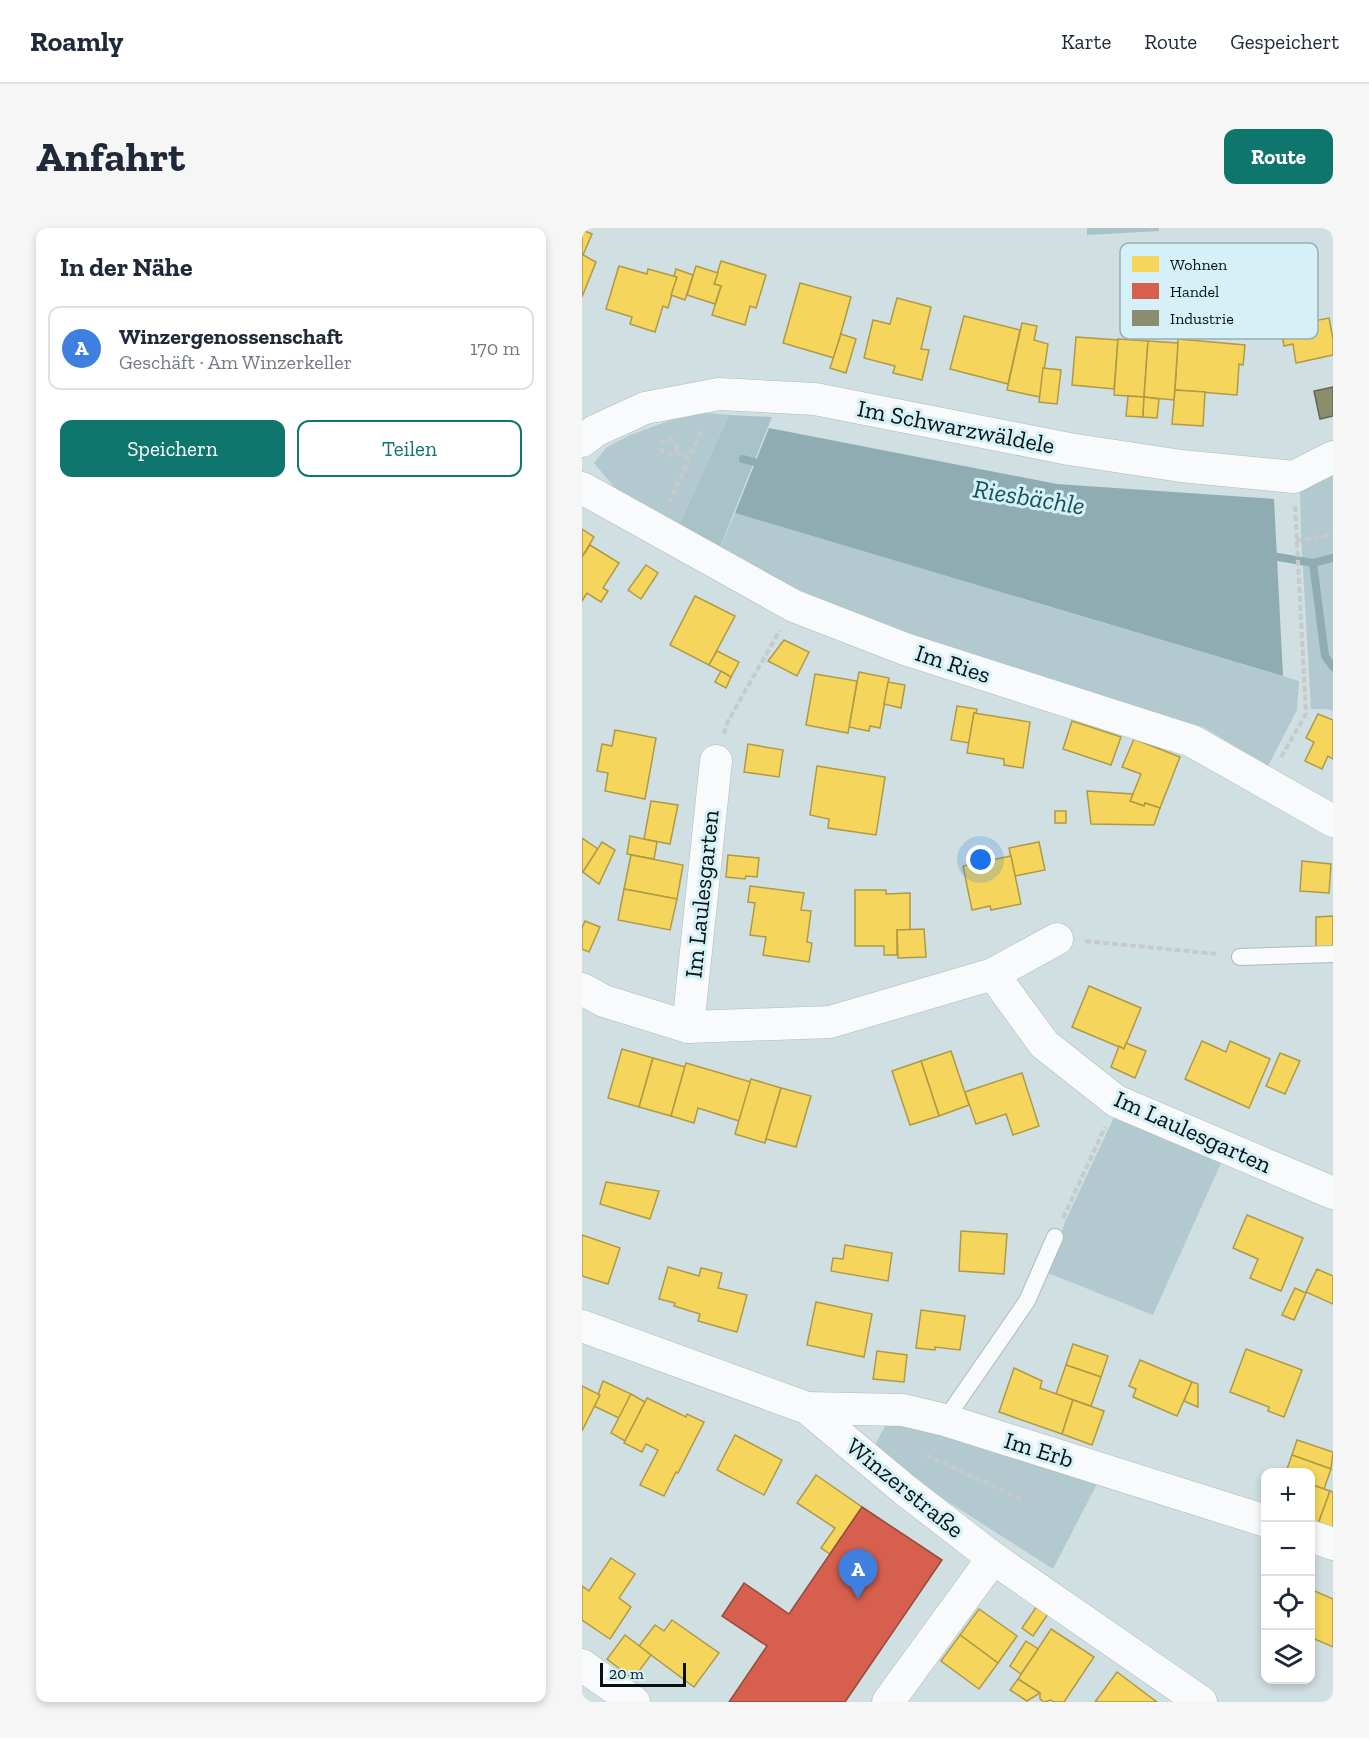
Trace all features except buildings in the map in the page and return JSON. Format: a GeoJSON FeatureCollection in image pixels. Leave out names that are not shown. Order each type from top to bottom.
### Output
{"type":"FeatureCollection","features":[{"type":"Feature","properties":{"kind":"street","name":"Im Schwarzwäldele"},"geometry":{"type":"LineString","coordinates":[[582,441],[595,431],[645,408],[719,394],[815,399],[1069,449],[1203,468],[1294,477],[1333,458]]}},
{"type":"Feature","properties":{"kind":"street","name":"Im Ries"},"geometry":{"type":"LineString","coordinates":[[582,488],[794,606],[905,649],[1192,741],[1333,821]]}},
{"type":"Feature","properties":{"kind":"street","name":"Im Laulesgarten"},"geometry":{"type":"LineString","coordinates":[[688,1027],[716,761]]}},
{"type":"Feature","properties":{"kind":"street"},"geometry":{"type":"LineString","coordinates":[[582,989],[604,1001],[688,1027],[830,1022],[993,974],[1057,939]]}},
{"type":"Feature","properties":{"kind":"street","name":"Im Laulesgarten"},"geometry":{"type":"LineString","coordinates":[[993,974],[1044,1044],[1116,1101],[1333,1193]]}},
{"type":"Feature","properties":{"kind":"street","name":"Winzerstraße"},"geometry":{"type":"LineString","coordinates":[[582,1326],[807,1408],[905,1490],[993,1558],[1201,1702]]}},
{"type":"Feature","properties":{"kind":"street","name":"Im Erb"},"geometry":{"type":"LineString","coordinates":[[807,1408],[903,1410],[945,1420],[1261,1519]]}},
{"type":"Feature","properties":{"kind":"street"},"geometry":{"type":"LineString","coordinates":[[1315,1537],[1333,1544]]}},
{"type":"Feature","properties":{"kind":"street"},"geometry":{"type":"LineString","coordinates":[[888,1702],[993,1558]]}},
{"type":"Feature","properties":{"kind":"street"},"geometry":{"type":"LineString","coordinates":[[582,1665],[634,1702]]}},
{"type":"Feature","properties":{"kind":"lane"},"geometry":{"type":"LineString","coordinates":[[1240,957],[1333,954]]}},
{"type":"Feature","properties":{"kind":"lane"},"geometry":{"type":"LineString","coordinates":[[945,1420],[1027,1301],[1055,1237]]}},
{"type":"Feature","properties":{"kind":"path"},"geometry":{"type":"LineString","coordinates":[[656,531],[719,394]]}},
{"type":"Feature","properties":{"kind":"path"},"geometry":{"type":"LineString","coordinates":[[671,439],[675,442],[678,447],[676,452],[672,456],[664,453],[661,449],[663,442],[671,439]]}},
{"type":"Feature","properties":{"kind":"path"},"geometry":{"type":"LineString","coordinates":[[676,452],[689,459]]}},
{"type":"Feature","properties":{"kind":"path"},"geometry":{"type":"LineString","coordinates":[[1266,784],[1306,714],[1296,542],[1333,534]]}},
{"type":"Feature","properties":{"kind":"path"},"geometry":{"type":"LineString","coordinates":[[716,761],[728,721],[794,606]]}},
{"type":"Feature","properties":{"kind":"path"},"geometry":{"type":"LineString","coordinates":[[1057,939],[1240,957]]}},
{"type":"Feature","properties":{"kind":"path"},"geometry":{"type":"LineString","coordinates":[[1055,1237],[1116,1101]]}},
{"type":"Feature","properties":{"kind":"path"},"geometry":{"type":"LineString","coordinates":[[921,1463],[930,1448]]}},
{"type":"Feature","properties":{"kind":"path"},"geometry":{"type":"LineString","coordinates":[[926,1455],[1024,1500]]}},
{"type":"Feature","properties":{"kind":"shaded area"},"geometry":{"type":"Polygon","coordinates":[[[1087,228],[1159,228],[1159,231],[1087,235],[1087,228]]]}},
{"type":"Feature","properties":{"kind":"shaded area"},"geometry":{"type":"Polygon","coordinates":[[[693,412],[729,415],[678,527],[614,487],[594,463],[607,447],[630,435],[693,412]]]}},
{"type":"Feature","properties":{"kind":"shaded area"},"geometry":{"type":"Polygon","coordinates":[[[729,415],[772,417],[718,552],[678,527],[729,415]]]}},
{"type":"Feature","properties":{"kind":"shaded area"},"geometry":{"type":"Polygon","coordinates":[[[1333,470],[1333,711],[1311,709],[1300,484],[1333,470]]]}},
{"type":"Feature","properties":{"kind":"shaded area"},"geometry":{"type":"Polygon","coordinates":[[[735,513],[1299,681],[1297,710],[1268,766],[1203,727],[899,634],[725,557],[718,552],[735,513]]]}},
{"type":"Feature","properties":{"kind":"shaded area"},"geometry":{"type":"Polygon","coordinates":[[[1115,1115],[1221,1163],[1153,1315],[1048,1273],[1065,1222],[1115,1115]]]}},
{"type":"Feature","properties":{"kind":"shaded area"},"geometry":{"type":"Polygon","coordinates":[[[904,1419],[1099,1480],[1053,1569],[889,1464],[878,1454],[876,1443],[886,1424],[904,1419]]]}},
{"type":"Feature","properties":{"kind":"water"},"geometry":{"type":"Polygon","coordinates":[[[769,428],[1057,484],[1274,499],[1283,676],[735,513],[769,428]]]}},
{"type":"Feature","properties":{"kind":"waterway","name":"Riesbächle"},"geometry":{"type":"LineString","coordinates":[[743,459],[766,465]]}},
{"type":"Feature","properties":{"kind":"waterway","name":"Riesbächle"},"geometry":{"type":"LineString","coordinates":[[1266,555],[1313,563],[1333,558]]}},
{"type":"Feature","properties":{"kind":"waterway","name":"Riesbächle"},"geometry":{"type":"LineString","coordinates":[[1313,563],[1325,656],[1333,667]]}},
{"type":"Feature","properties":{"kind":"place","name":"Winzergenossenschaft"},"geometry":{"type":"Point","coordinates":[858,1599]}}]}
